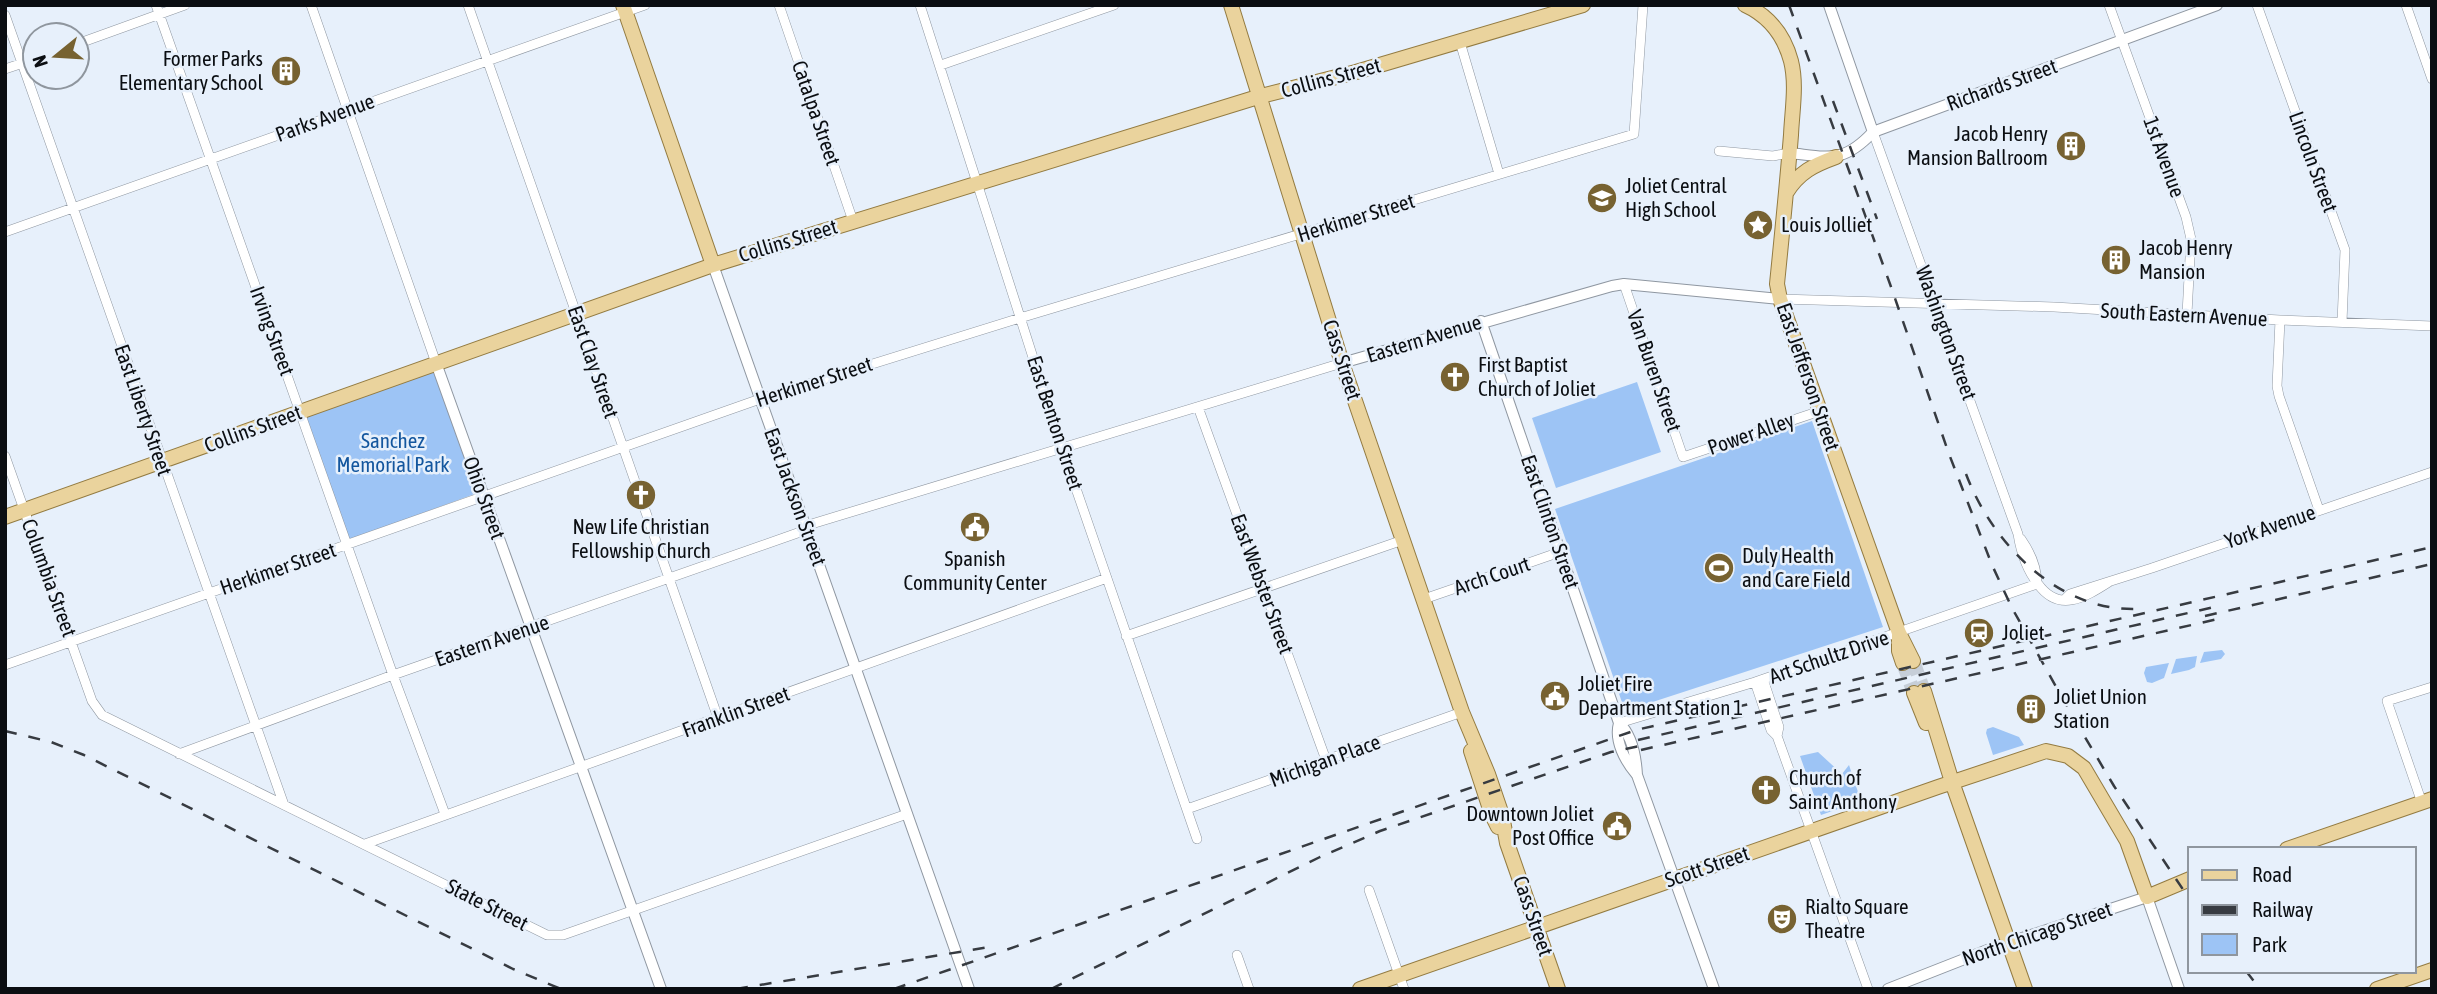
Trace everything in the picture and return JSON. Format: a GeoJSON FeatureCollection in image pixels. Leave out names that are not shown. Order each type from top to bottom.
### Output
{"type":"FeatureCollection","features":[{"type":"Feature","properties":{"kind":"main road","name":"Cass Street"},"geometry":{"type":"LineString","coordinates":[[1231,5],[1342,363],[1462,712],[1498,803],[1507,843],[1558,989]]}},
{"type":"Feature","properties":{"kind":"main road","name":"Collins Street"},"geometry":{"type":"LineString","coordinates":[[5,517],[713,265],[1261,96],[1460,42],[1583,5]]}},
{"type":"Feature","properties":{"kind":"main road","name":"East Jefferson Street"},"geometry":{"type":"LineString","coordinates":[[1745,5],[1769,20],[1780,34],[1788,51],[1794,83],[1777,284],[1780,299],[1899,633],[1899,651],[1908,662]]}},
{"type":"Feature","properties":{"kind":"main road","name":"East Jackson Street"},"geometry":{"type":"LineString","coordinates":[[625,9],[713,265]]}},
{"type":"Feature","properties":{"kind":"main road"},"geometry":{"type":"LineString","coordinates":[[1786,194],[1793,182],[1808,168],[1836,157]]}},
{"type":"Feature","properties":{"kind":"main road"},"geometry":{"type":"LineString","coordinates":[[1919,692],[2025,989]]}},
{"type":"Feature","properties":{"kind":"main road","name":"Scott Street"},"geometry":{"type":"LineString","coordinates":[[1360,989],[1401,982],[1536,927],[2046,751],[2068,756],[2084,768],[2127,841],[2147,897]]}},
{"type":"Feature","properties":{"kind":"main road"},"geometry":{"type":"LineString","coordinates":[[2293,847],[2427,801]]}},
{"type":"Feature","properties":{"kind":"main road"},"geometry":{"type":"LineString","coordinates":[[2147,897],[2188,880]]}},
{"type":"Feature","properties":{"kind":"main road"},"geometry":{"type":"LineString","coordinates":[[2147,897],[2171,895],[2188,889]]}},
{"type":"Feature","properties":{"kind":"main road"},"geometry":{"type":"LineString","coordinates":[[2377,989],[2432,970]]}},
{"type":"Feature","properties":{"kind":"street"},"geometry":{"type":"LineString","coordinates":[[91,38],[158,10],[185,5]]}},
{"type":"Feature","properties":{"kind":"street","name":"Ohio Street"},"geometry":{"type":"LineString","coordinates":[[311,5],[436,363],[661,989]]}},
{"type":"Feature","properties":{"kind":"street","name":"East Clay Street"},"geometry":{"type":"LineString","coordinates":[[468,5],[718,718]]}},
{"type":"Feature","properties":{"kind":"street","name":"Parks Avenue"},"geometry":{"type":"LineString","coordinates":[[5,232],[488,61],[625,9],[645,5]]}},
{"type":"Feature","properties":{"kind":"street","name":"Catalpa Street"},"geometry":{"type":"LineString","coordinates":[[779,5],[853,221]]}},
{"type":"Feature","properties":{"kind":"street","name":"East Benton Street"},"geometry":{"type":"LineString","coordinates":[[920,5],[1062,448],[1197,839]]}},
{"type":"Feature","properties":{"kind":"street"},"geometry":{"type":"LineString","coordinates":[[941,65],[1114,5]]}},
{"type":"Feature","properties":{"kind":"street","name":"Herkimer Street"},"geometry":{"type":"LineString","coordinates":[[5,665],[760,398],[1020,317],[1633,134],[1643,5]]}},
{"type":"Feature","properties":{"kind":"street"},"geometry":{"type":"LineString","coordinates":[[1829,5],[1873,132]]}},
{"type":"Feature","properties":{"kind":"street","name":"1st Avenue"},"geometry":{"type":"LineString","coordinates":[[2109,5],[2186,217],[2191,239],[2186,314]]}},
{"type":"Feature","properties":{"kind":"street","name":"Richards Street"},"geometry":{"type":"LineString","coordinates":[[1836,157],[1856,149],[1873,132],[2217,5]]}},
{"type":"Feature","properties":{"kind":"street","name":"Lincoln Street"},"geometry":{"type":"LineString","coordinates":[[2257,5],[2345,250],[2342,322]]}},
{"type":"Feature","properties":{"kind":"street"},"geometry":{"type":"LineString","coordinates":[[2406,5],[2432,79]]}},
{"type":"Feature","properties":{"kind":"street","name":"Irving Street"},"geometry":{"type":"LineString","coordinates":[[158,10],[393,675],[445,814]]}},
{"type":"Feature","properties":{"kind":"street","name":"East Liberty Street"},"geometry":{"type":"LineString","coordinates":[[5,15],[21,60]]}},
{"type":"Feature","properties":{"kind":"street"},"geometry":{"type":"LineString","coordinates":[[1460,42],[1499,174]]}},
{"type":"Feature","properties":{"kind":"street","name":"East Liberty Street"},"geometry":{"type":"LineString","coordinates":[[32,91],[285,805]]}},
{"type":"Feature","properties":{"kind":"street","name":"Washington Street"},"geometry":{"type":"LineString","coordinates":[[1873,132],[2018,534],[2028,549],[2037,572],[2037,584]]}},
{"type":"Feature","properties":{"kind":"street"},"geometry":{"type":"LineString","coordinates":[[1719,151],[1773,156],[1789,153],[1836,157]]}},
{"type":"Feature","properties":{"kind":"street","name":"East Jackson Street"},"geometry":{"type":"LineString","coordinates":[[713,265],[969,989]]}},
{"type":"Feature","properties":{"kind":"street","name":"Eastern Avenue"},"geometry":{"type":"LineString","coordinates":[[179,754],[806,528],[1481,321],[1624,284],[1780,299],[1936,303]]}},
{"type":"Feature","properties":{"kind":"street","name":"Van Buren Street"},"geometry":{"type":"LineString","coordinates":[[1624,284],[1683,457]]}},
{"type":"Feature","properties":{"kind":"street","name":"South Eastern Avenue"},"geometry":{"type":"LineString","coordinates":[[1936,303],[2432,326]]}},
{"type":"Feature","properties":{"kind":"street"},"geometry":{"type":"LineString","coordinates":[[2280,320],[2278,396],[2319,510]]}},
{"type":"Feature","properties":{"kind":"street","name":"East Clinton Street"},"geometry":{"type":"LineString","coordinates":[[1481,321],[1619,723],[1616,733],[1626,762],[1637,775],[1714,989]]}},
{"type":"Feature","properties":{"kind":"street","name":"East Webster Street"},"geometry":{"type":"LineString","coordinates":[[1198,407],[1326,760]]}},
{"type":"Feature","properties":{"kind":"street","name":"Power Alley"},"geometry":{"type":"LineString","coordinates":[[1683,457],[1819,411]]}},
{"type":"Feature","properties":{"kind":"street","name":"Columbia Street"},"geometry":{"type":"LineString","coordinates":[[5,456],[92,701]]}},
{"type":"Feature","properties":{"kind":"street","name":"York Avenue"},"geometry":{"type":"LineString","coordinates":[[2037,584],[2054,600],[2072,601],[2089,595],[2109,582],[2432,472]]}},
{"type":"Feature","properties":{"kind":"street"},"geometry":{"type":"LineString","coordinates":[[1126,636],[1403,540]]}},
{"type":"Feature","properties":{"kind":"street","name":"Arch Court"},"geometry":{"type":"LineString","coordinates":[[1424,599],[1560,552]]}},
{"type":"Feature","properties":{"kind":"street","name":"Franklin Street"},"geometry":{"type":"LineString","coordinates":[[365,844],[1107,578]]}},
{"type":"Feature","properties":{"kind":"street","name":"Art Schultz Drive"},"geometry":{"type":"LineString","coordinates":[[1619,723],[1759,681],[2037,584]]}},
{"type":"Feature","properties":{"kind":"street"},"geometry":{"type":"LineString","coordinates":[[1759,681],[1779,727],[1777,736],[1868,989]]}},
{"type":"Feature","properties":{"kind":"street"},"geometry":{"type":"LineString","coordinates":[[2427,801],[2387,701],[2432,687]]}},
{"type":"Feature","properties":{"kind":"street","name":"State Street"},"geometry":{"type":"LineString","coordinates":[[92,701],[102,715],[547,935],[563,935],[907,814]]}},
{"type":"Feature","properties":{"kind":"street","name":"Michigan Place"},"geometry":{"type":"LineString","coordinates":[[1187,809],[1462,712]]}},
{"type":"Feature","properties":{"kind":"street"},"geometry":{"type":"LineString","coordinates":[[1369,890],[1401,982]]}},
{"type":"Feature","properties":{"kind":"street"},"geometry":{"type":"LineString","coordinates":[[2147,897],[2179,989]]}},
{"type":"Feature","properties":{"kind":"street","name":"North Chicago Street"},"geometry":{"type":"LineString","coordinates":[[1888,989],[2009,943],[2147,897]]}},
{"type":"Feature","properties":{"kind":"street"},"geometry":{"type":"LineString","coordinates":[[1237,954],[1249,989]]}},
{"type":"Feature","properties":{"kind":"green space","name":"Sanchez Memorial Park"},"geometry":{"type":"Polygon","coordinates":[[[434,368],[480,492],[349,540],[302,413],[434,368]]]}},
{"type":"Feature","properties":{"kind":"green space"},"geometry":{"type":"Polygon","coordinates":[[[1637,382],[1661,452],[1556,488],[1532,418],[1637,382]]]}},
{"type":"Feature","properties":{"kind":"green space","name":"Duly Health and Care Field"},"geometry":{"type":"Polygon","coordinates":[[[1812,421],[1883,627],[1625,711],[1555,509],[1812,421]]]}},
{"type":"Feature","properties":{"kind":"green space"},"geometry":{"type":"Polygon","coordinates":[[[2222,650],[2225,654],[2221,659],[2200,663],[2204,652],[2222,650]]]}},
{"type":"Feature","properties":{"kind":"green space"},"geometry":{"type":"Polygon","coordinates":[[[2197,656],[2195,667],[2171,674],[2176,659],[2197,656]]]}},
{"type":"Feature","properties":{"kind":"green space"},"geometry":{"type":"Polygon","coordinates":[[[2169,663],[2164,678],[2152,683],[2147,682],[2144,673],[2146,667],[2169,663]]]}},
{"type":"Feature","properties":{"kind":"green space"},"geometry":{"type":"Polygon","coordinates":[[[1993,727],[2019,737],[2024,745],[1993,755],[1986,733],[1987,729],[1993,727]]]}},
{"type":"Feature","properties":{"kind":"green space"},"geometry":{"type":"Polygon","coordinates":[[[1818,752],[1842,774],[1849,765],[1861,801],[1821,815],[1800,756],[1818,752]]]}},
{"type":"Feature","properties":{"kind":"tunnel"},"geometry":{"type":"LineString","coordinates":[[1913,661],[1924,691]]}},
{"type":"Feature","properties":{"kind":"tunnel"},"geometry":{"type":"LineString","coordinates":[[1903,663],[1914,693]]}},
{"type":"Feature","properties":{"kind":"railway"},"geometry":{"type":"LineString","coordinates":[[1789,5],[1949,454],[1992,565],[2012,608],[2073,717],[2114,786],[2188,897]]}},
{"type":"Feature","properties":{"kind":"railway"},"geometry":{"type":"LineString","coordinates":[[1833,101],[1877,219]]}},
{"type":"Feature","properties":{"kind":"railway"},"geometry":{"type":"LineString","coordinates":[[1966,474],[1992,524],[2010,548],[2031,568],[2054,585],[2080,598],[2107,607],[2136,609]]}},
{"type":"Feature","properties":{"kind":"railway"},"geometry":{"type":"LineString","coordinates":[[894,989],[1636,730],[2432,547]]}},
{"type":"Feature","properties":{"kind":"railway"},"geometry":{"type":"LineString","coordinates":[[2205,616],[2432,564]]}},
{"type":"Feature","properties":{"kind":"railway"},"geometry":{"type":"LineString","coordinates":[[1638,740],[2214,607]]}},
{"type":"Feature","properties":{"kind":"railway"},"geometry":{"type":"LineString","coordinates":[[1641,750],[2218,619]]}},
{"type":"Feature","properties":{"kind":"railway"},"geometry":{"type":"LineString","coordinates":[[5,731],[51,742],[84,755],[513,969],[561,989]]}},
{"type":"Feature","properties":{"kind":"railway"},"geometry":{"type":"LineString","coordinates":[[1051,989],[1320,857],[1380,831],[1611,752],[1649,744]]}},
{"type":"Feature","properties":{"kind":"railway"},"geometry":{"type":"LineString","coordinates":[[736,989],[995,946]]}},
{"type":"Feature","properties":{"kind":"railway"},"geometry":{"type":"LineString","coordinates":[[2248,973],[2260,989]]}},
{"type":"Feature","properties":{"kind":"place","name":"Former Parks Elementary School"},"geometry":{"type":"Point","coordinates":[286,71]}},
{"type":"Feature","properties":{"kind":"place","name":"Jacob Henry Mansion Ballroom"},"geometry":{"type":"Point","coordinates":[2071,146]}},
{"type":"Feature","properties":{"kind":"place","name":"Joliet Central High School"},"geometry":{"type":"Point","coordinates":[1602,198]}},
{"type":"Feature","properties":{"kind":"place","name":"Louis Jolliet"},"geometry":{"type":"Point","coordinates":[1758,225]}},
{"type":"Feature","properties":{"kind":"place","name":"Jacob Henry Mansion"},"geometry":{"type":"Point","coordinates":[2116,260]}},
{"type":"Feature","properties":{"kind":"place","name":"First Baptist Church of Joliet"},"geometry":{"type":"Point","coordinates":[1455,377]}},
{"type":"Feature","properties":{"kind":"place","name":"New Life Christian Fellowship Church"},"geometry":{"type":"Point","coordinates":[641,495]}},
{"type":"Feature","properties":{"kind":"place","name":"Spanish Community Center"},"geometry":{"type":"Point","coordinates":[975,527]}},
{"type":"Feature","properties":{"kind":"place","name":"Duly Health and Care Field"},"geometry":{"type":"Point","coordinates":[1719,568]}},
{"type":"Feature","properties":{"kind":"place","name":"Joliet"},"geometry":{"type":"Point","coordinates":[1979,633]}},
{"type":"Feature","properties":{"kind":"place","name":"Joliet Fire Department Station 1"},"geometry":{"type":"Point","coordinates":[1555,696]}},
{"type":"Feature","properties":{"kind":"place","name":"Joliet Union Station"},"geometry":{"type":"Point","coordinates":[2031,709]}},
{"type":"Feature","properties":{"kind":"place","name":"Church of Saint Anthony"},"geometry":{"type":"Point","coordinates":[1766,790]}},
{"type":"Feature","properties":{"kind":"place","name":"Downtown Joliet Post Office"},"geometry":{"type":"Point","coordinates":[1617,826]}},
{"type":"Feature","properties":{"kind":"place","name":"Rialto Square Theatre"},"geometry":{"type":"Point","coordinates":[1782,919]}}]}
